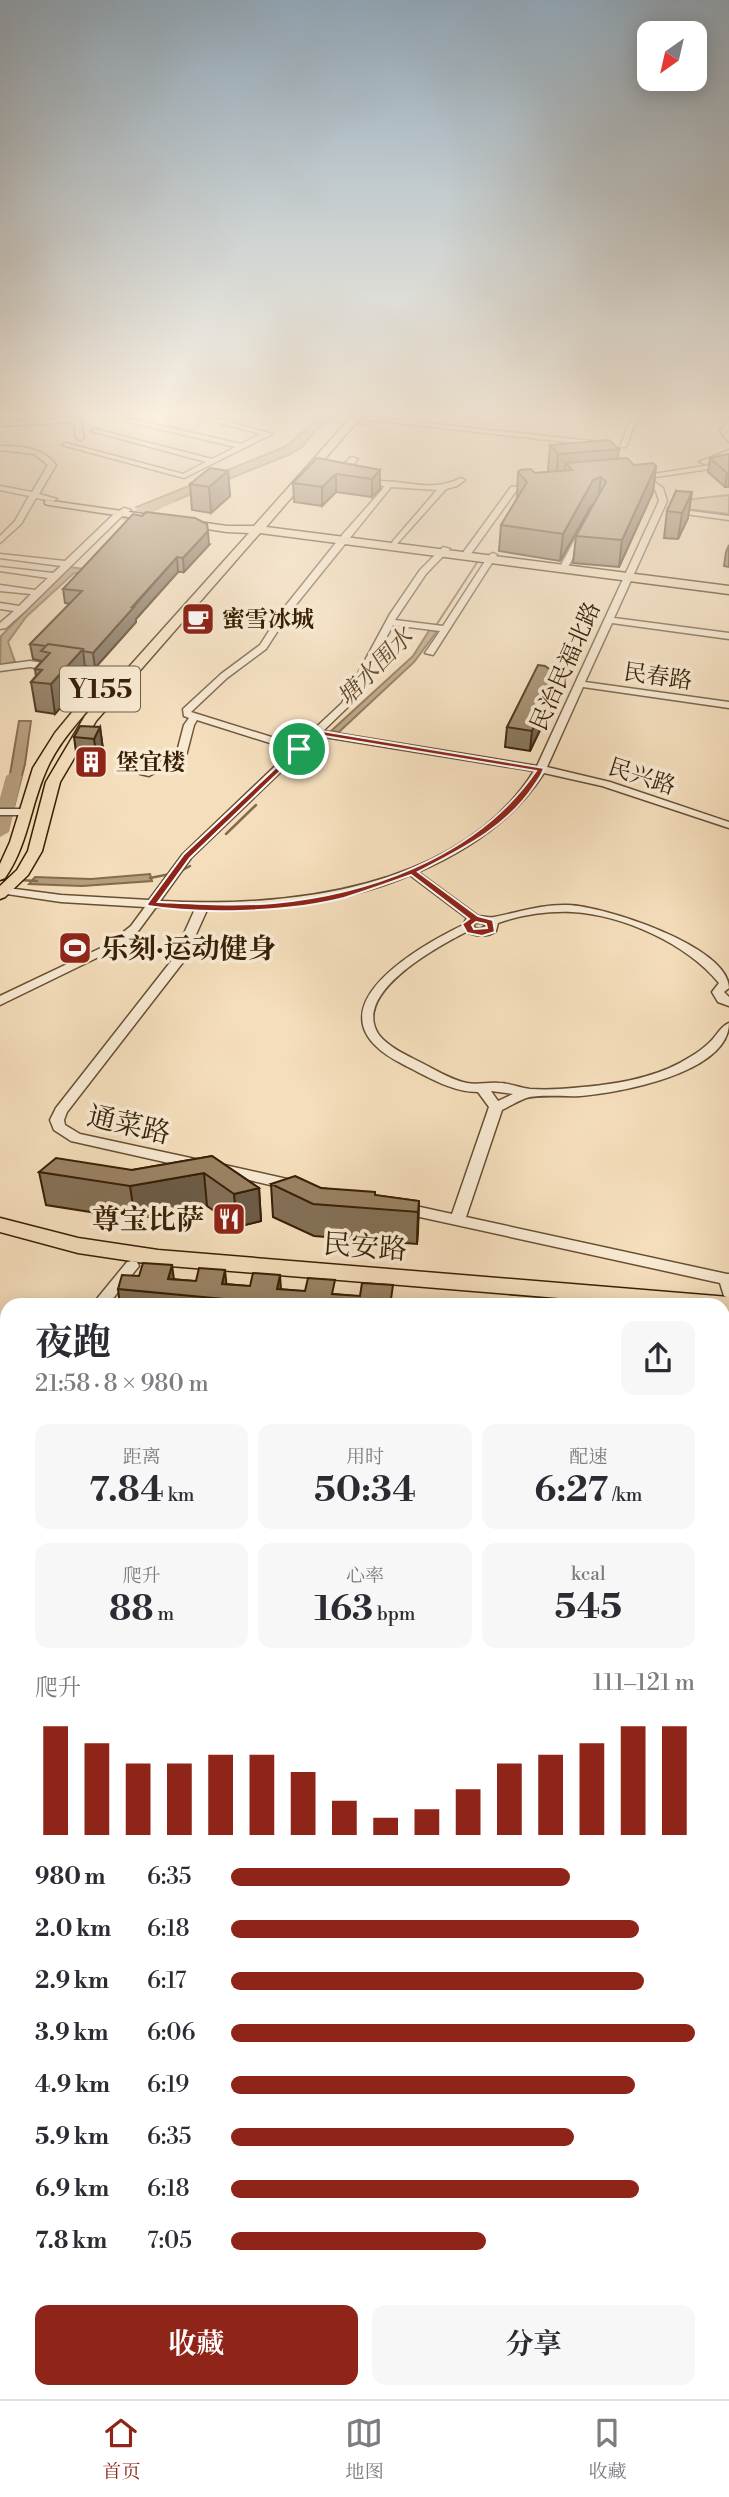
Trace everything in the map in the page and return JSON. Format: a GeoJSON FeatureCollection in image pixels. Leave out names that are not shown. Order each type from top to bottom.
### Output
{"type":"FeatureCollection","features":[{"type":"Feature","properties":{"kind":"main road","name":"Y155"},"geometry":{"type":"LineString","coordinates":[[5,884],[18,845],[18,812],[59,735],[111,676],[251,529]]}},
{"type":"Feature","properties":{"kind":"main road","name":"Y155"},"geometry":{"type":"LineString","coordinates":[[5,884],[35,851],[53,782],[79,734],[251,529]]}},
{"type":"Feature","properties":{"kind":"main road"},"geometry":{"type":"LineString","coordinates":[[261,529],[396,543],[444,551]]}},
{"type":"Feature","properties":{"kind":"main road"},"geometry":{"type":"LineString","coordinates":[[345,538],[630,575]]}},
{"type":"Feature","properties":{"kind":"main road"},"geometry":{"type":"LineString","coordinates":[[492,557],[729,588]]}},
{"type":"Feature","properties":{"kind":"main road","name":"民安路"},"geometry":{"type":"LineString","coordinates":[[0,1225],[40,1238],[102,1251],[647,1298]]}},
{"type":"Feature","properties":{"kind":"main road","name":"民安路"},"geometry":{"type":"LineString","coordinates":[[0,1238],[84,1258],[132,1266],[514,1298]]}},
{"type":"Feature","properties":{"kind":"street"},"geometry":{"type":"LineString","coordinates":[[0,626],[108,529]]}},
{"type":"Feature","properties":{"kind":"street"},"geometry":{"type":"LineString","coordinates":[[299,749],[195,717],[186,711],[224,676],[263,647],[286,611],[353,529]]}},
{"type":"Feature","properties":{"kind":"street"},"geometry":{"type":"LineString","coordinates":[[396,543],[408,529]]}},
{"type":"Feature","properties":{"kind":"street"},"geometry":{"type":"LineString","coordinates":[[466,554],[484,529]]}},
{"type":"Feature","properties":{"kind":"street"},"geometry":{"type":"LineString","coordinates":[[565,565],[585,529]]}},
{"type":"Feature","properties":{"kind":"street","name":"民治民福北路"},"geometry":{"type":"LineString","coordinates":[[5,884],[37,896],[202,906],[290,905],[392,880],[469,842],[499,820],[522,797],[541,769],[651,529]]}},
{"type":"Feature","properties":{"kind":"street"},"geometry":{"type":"LineString","coordinates":[[0,1001],[117,943],[135,928],[178,867],[299,749],[319,733],[352,696],[390,622],[424,572],[444,551]]}},
{"type":"Feature","properties":{"kind":"street"},"geometry":{"type":"LineString","coordinates":[[0,556],[68,565]]}},
{"type":"Feature","properties":{"kind":"street"},"geometry":{"type":"LineString","coordinates":[[430,653],[439,628],[492,557]]}},
{"type":"Feature","properties":{"kind":"street"},"geometry":{"type":"LineString","coordinates":[[0,587],[28,560]]}},
{"type":"Feature","properties":{"kind":"street"},"geometry":{"type":"LineString","coordinates":[[0,569],[56,576]]}},
{"type":"Feature","properties":{"kind":"street"},"geometry":{"type":"LineString","coordinates":[[0,587],[39,593]]}},
{"type":"Feature","properties":{"kind":"street"},"geometry":{"type":"LineString","coordinates":[[0,606],[22,609]]}},
{"type":"Feature","properties":{"kind":"street"},"geometry":{"type":"LineString","coordinates":[[609,620],[729,636]]}},
{"type":"Feature","properties":{"kind":"street"},"geometry":{"type":"LineString","coordinates":[[390,622],[439,628]]}},
{"type":"Feature","properties":{"kind":"street"},"geometry":{"type":"LineString","coordinates":[[0,668],[30,663],[111,676]]}},
{"type":"Feature","properties":{"kind":"street","name":"民春路"},"geometry":{"type":"LineString","coordinates":[[581,684],[729,705]]}},
{"type":"Feature","properties":{"kind":"street"},"geometry":{"type":"LineString","coordinates":[[145,774],[182,754],[189,725],[195,717]]}},
{"type":"Feature","properties":{"kind":"street","name":"民兴路"},"geometry":{"type":"LineString","coordinates":[[319,733],[541,769],[606,784],[729,825]]}},
{"type":"Feature","properties":{"kind":"street"},"geometry":{"type":"LineString","coordinates":[[0,813],[18,812]]}},
{"type":"Feature","properties":{"kind":"street"},"geometry":{"type":"LineString","coordinates":[[412,872],[471,923],[473,932],[486,933],[493,928],[490,922],[512,914],[544,909],[595,913],[629,923],[686,947],[707,961],[728,984],[719,992],[722,999],[729,1002]]}},
{"type":"Feature","properties":{"kind":"street","name":"通菜路"},"geometry":{"type":"LineString","coordinates":[[202,906],[183,953],[61,1111],[57,1120],[59,1127],[76,1138],[307,1188]]}},
{"type":"Feature","properties":{"kind":"street"},"geometry":{"type":"LineString","coordinates":[[471,923],[431,946],[388,979],[370,1004],[370,1031],[379,1042],[401,1058],[443,1079],[468,1087],[499,1087],[526,1093],[568,1094],[634,1084],[668,1074],[702,1054],[724,1035],[729,1027]]}},
{"type":"Feature","properties":{"kind":"street"},"geometry":{"type":"LineString","coordinates":[[482,1088],[496,1107]]}},
{"type":"Feature","properties":{"kind":"street"},"geometry":{"type":"LineString","coordinates":[[457,1220],[496,1107],[526,1093]]}},
{"type":"Feature","properties":{"kind":"street"},"geometry":{"type":"LineString","coordinates":[[389,1206],[728,1283]]}},
{"type":"Feature","properties":{"kind":"street"},"geometry":{"type":"LineString","coordinates":[[105,1298],[132,1266]]}},
{"type":"Feature","properties":{"kind":"shaded area"},"geometry":{"type":"Polygon","coordinates":[[[70,567],[84,569],[74,573],[26,617],[8,642],[15,662],[0,665],[1,636],[70,567]]]}},
{"type":"Feature","properties":{"kind":"shaded area"},"geometry":{"type":"Polygon","coordinates":[[[430,629],[438,630],[414,662],[339,732],[331,731],[413,656],[430,629]]]}},
{"type":"Feature","properties":{"kind":"shaded area"},"geometry":{"type":"Polygon","coordinates":[[[19,721],[31,721],[25,764],[14,807],[1,804],[9,780],[19,721]]]}},
{"type":"Feature","properties":{"kind":"shaded area"},"geometry":{"type":"Polygon","coordinates":[[[150,874],[152,881],[82,886],[29,884],[35,877],[91,879],[150,874]]]}},
{"type":"Feature","properties":{"kind":"building"},"geometry":{"type":"Polygon","coordinates":[[[119,529],[208,529],[183,558],[177,557],[93,653],[48,644],[30,644],[82,591],[63,589],[119,529]]]}},
{"type":"Feature","properties":{"kind":"building"},"geometry":{"type":"Polygon","coordinates":[[[528,529],[566,529],[563,534],[528,529]]]}},
{"type":"Feature","properties":{"kind":"building"},"geometry":{"type":"Polygon","coordinates":[[[580,529],[627,529],[622,540],[576,536],[580,529]]]}},
{"type":"Feature","properties":{"kind":"building"},"geometry":{"type":"Polygon","coordinates":[[[48,644],[83,649],[51,684],[31,682],[42,670],[35,669],[50,653],[41,651],[48,644]]]}},
{"type":"Feature","properties":{"kind":"building"},"geometry":{"type":"Polygon","coordinates":[[[538,665],[555,673],[549,686],[553,686],[532,731],[507,727],[538,665]]]}},
{"type":"Feature","properties":{"kind":"building"},"geometry":{"type":"Polygon","coordinates":[[[80,726],[100,727],[94,739],[74,737],[80,726]]]}},
{"type":"Feature","properties":{"kind":"building"},"geometry":{"type":"Polygon","coordinates":[[[212,1156],[259,1188],[234,1194],[204,1173],[130,1186],[39,1172],[56,1158],[132,1170],[212,1156]]]}},
{"type":"Feature","properties":{"kind":"building"},"geometry":{"type":"Polygon","coordinates":[[[295,1176],[321,1188],[375,1192],[375,1195],[419,1201],[418,1212],[313,1204],[271,1184],[295,1176]]]}},
{"type":"Feature","properties":{"kind":"building"},"geometry":{"type":"Polygon","coordinates":[[[143,1263],[172,1265],[168,1279],[196,1281],[199,1268],[225,1270],[222,1284],[250,1286],[253,1273],[280,1275],[277,1289],[305,1291],[308,1278],[335,1280],[332,1294],[360,1296],[362,1283],[393,1285],[391,1298],[213,1298],[118,1289],[122,1275],[139,1276],[143,1263]]]}},
{"type":"Feature","properties":{"kind":"waterway","name":"塘水围水"},"geometry":{"type":"LineString","coordinates":[[435,627],[478,561]]}},
{"type":"Feature","properties":{"kind":"waterway"},"geometry":{"type":"LineString","coordinates":[[0,832],[14,776]]}},
{"type":"Feature","properties":{"kind":"waterway","name":"塘水围水"},"geometry":{"type":"LineString","coordinates":[[226,834],[256,805]]}},
{"type":"Feature","properties":{"kind":"waterway","name":"塘水围水"},"geometry":{"type":"LineString","coordinates":[[177,873],[190,866]]}},
{"type":"Feature","properties":{"kind":"waterway","name":"塘水围水"},"geometry":{"type":"LineString","coordinates":[[150,878],[170,874]]}},
{"type":"Feature","properties":{"kind":"waterway","name":"塘水围水"},"geometry":{"type":"LineString","coordinates":[[20,880],[37,881]]}},
{"type":"Feature","properties":{"kind":"place","name":"蜜雪冰城"},"geometry":{"type":"Point","coordinates":[198,619]}},
{"type":"Feature","properties":{"kind":"place","name":"堡宜楼"},"geometry":{"type":"Point","coordinates":[91,762]}},
{"type":"Feature","properties":{"kind":"place","name":"乐刻·运动健身"},"geometry":{"type":"Point","coordinates":[75,948]}},
{"type":"Feature","properties":{"kind":"place","name":"尊宝比萨"},"geometry":{"type":"Point","coordinates":[229,1219]}},
{"type":"Feature","properties":{"kind":"route"},"geometry":{"type":"LineString","coordinates":[[299,749],[187,856],[151,904],[223,907],[290,905],[341,896],[412,872],[475,919],[467,924],[470,931],[482,933],[492,930],[492,923],[475,919],[468,914],[412,872],[451,853],[483,833],[522,797],[541,769],[316,733],[299,749]]}}]}
